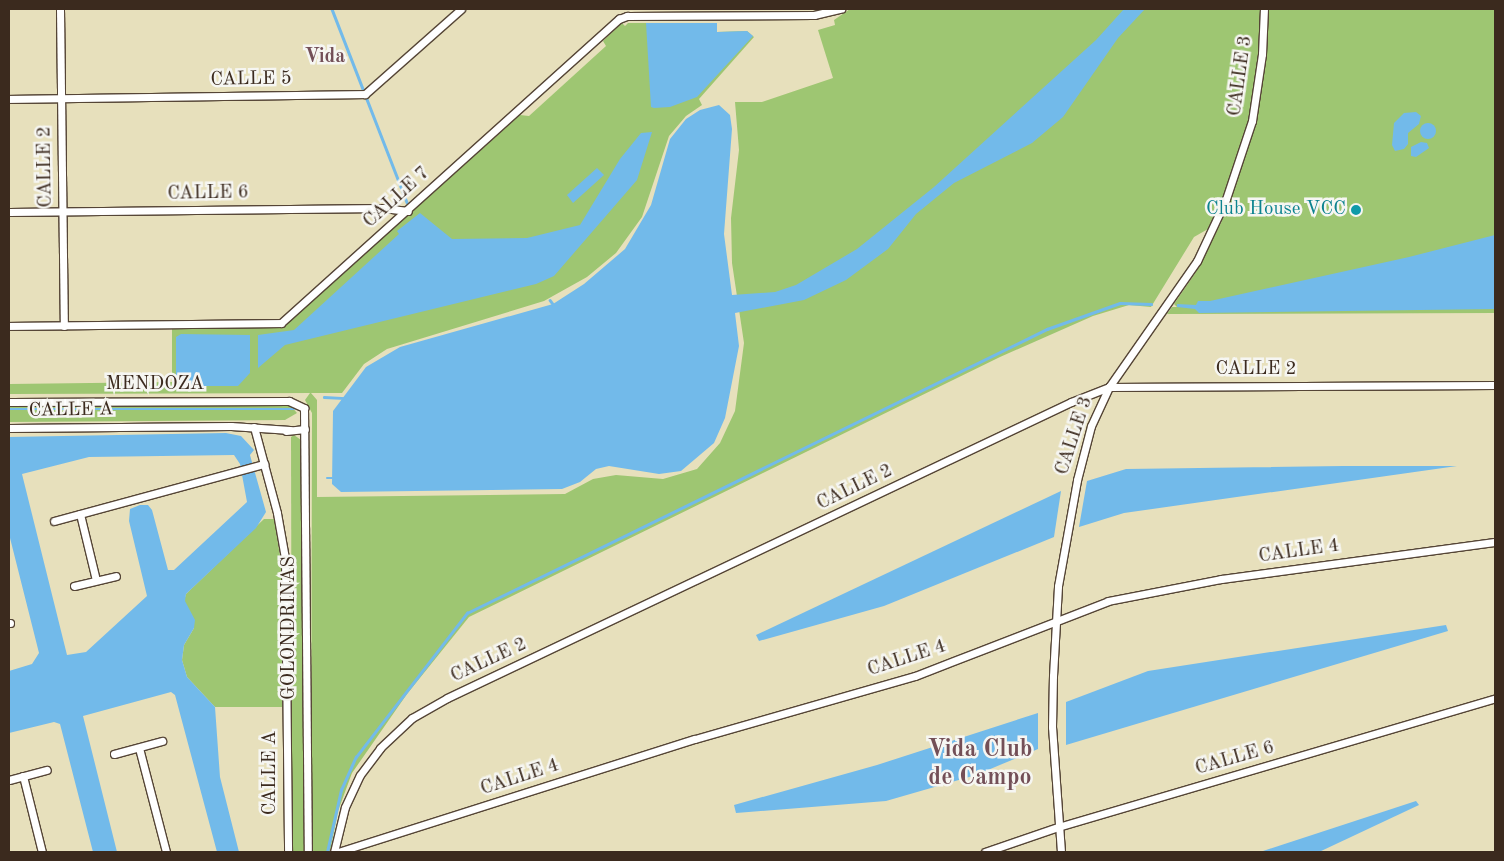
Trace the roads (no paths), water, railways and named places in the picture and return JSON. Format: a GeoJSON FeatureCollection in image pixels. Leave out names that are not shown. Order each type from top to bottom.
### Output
{"type":"FeatureCollection","features":[{"type":"Feature","properties":{"kind":"street","name":"CALLE 2"},"geometry":{"type":"LineString","coordinates":[[60,9],[64,326]]}},
{"type":"Feature","properties":{"kind":"street","name":"CALLE 5"},"geometry":{"type":"LineString","coordinates":[[9,99],[365,94],[461,9]]}},
{"type":"Feature","properties":{"kind":"street"},"geometry":{"type":"LineString","coordinates":[[629,9],[635,16]]}},
{"type":"Feature","properties":{"kind":"street"},"geometry":{"type":"LineString","coordinates":[[644,9],[650,16]]}},
{"type":"Feature","properties":{"kind":"street","name":"CALLE 7"},"geometry":{"type":"LineString","coordinates":[[9,326],[281,323],[620,19],[635,16],[775,12],[814,16],[841,9]]}},
{"type":"Feature","properties":{"kind":"street","name":"CALLE 3"},"geometry":{"type":"LineString","coordinates":[[1060,852],[1052,727],[1056,620],[1066,530],[1077,480],[1091,426],[1109,387],[1196,261],[1226,199],[1252,121],[1262,54],[1264,9]]}},
{"type":"Feature","properties":{"kind":"street","name":"CALLE 6"},"geometry":{"type":"LineString","coordinates":[[9,212],[383,208],[408,211]]}},
{"type":"Feature","properties":{"kind":"street","name":"CALLE 2"},"geometry":{"type":"LineString","coordinates":[[334,852],[345,807],[360,775],[380,748],[412,718],[447,698],[1063,406],[1109,387],[1495,385]]}},
{"type":"Feature","properties":{"kind":"street","name":"MENDOZA"},"geometry":{"type":"LineString","coordinates":[[9,402],[289,401],[301,405]]}},
{"type":"Feature","properties":{"kind":"street","name":"GOLONDRINAS"},"geometry":{"type":"LineString","coordinates":[[301,405],[305,429],[308,852]]}},
{"type":"Feature","properties":{"kind":"street","name":"CALLE A"},"geometry":{"type":"LineString","coordinates":[[9,428],[269,428],[278,432],[305,429]]}},
{"type":"Feature","properties":{"kind":"street","name":"CALLE A"},"geometry":{"type":"LineString","coordinates":[[254,428],[282,537],[285,565],[288,852]]}},
{"type":"Feature","properties":{"kind":"street"},"geometry":{"type":"LineString","coordinates":[[54,521],[264,464]]}},
{"type":"Feature","properties":{"kind":"street"},"geometry":{"type":"LineString","coordinates":[[80,514],[96,580]]}},
{"type":"Feature","properties":{"kind":"street","name":"CALLE 4"},"geometry":{"type":"LineString","coordinates":[[338,852],[696,740],[915,676],[1056,620],[1156,590],[1495,542]]}},
{"type":"Feature","properties":{"kind":"street"},"geometry":{"type":"LineString","coordinates":[[74,586],[116,576]]}},
{"type":"Feature","properties":{"kind":"street","name":"CALLE 6"},"geometry":{"type":"LineString","coordinates":[[985,852],[1058,828],[1495,698]]}},
{"type":"Feature","properties":{"kind":"street"},"geometry":{"type":"LineString","coordinates":[[114,754],[162,742]]}},
{"type":"Feature","properties":{"kind":"street"},"geometry":{"type":"LineString","coordinates":[[139,748],[166,852]]}},
{"type":"Feature","properties":{"kind":"street"},"geometry":{"type":"LineString","coordinates":[[9,780],[46,770]]}},
{"type":"Feature","properties":{"kind":"street"},"geometry":{"type":"LineString","coordinates":[[23,776],[42,852]]}},
{"type":"Feature","properties":{"kind":"water"},"geometry":{"type":"Polygon","coordinates":[[[1124,9],[1145,9],[1118,38],[1063,117],[1032,143],[954,183],[916,214],[888,249],[846,280],[804,300],[735,313],[739,346],[725,418],[714,443],[681,471],[659,474],[609,466],[596,469],[580,482],[562,489],[341,492],[332,484],[333,411],[366,367],[400,347],[553,304],[584,284],[625,249],[651,205],[670,139],[686,119],[700,110],[719,105],[730,115],[732,129],[724,234],[732,295],[775,292],[796,285],[857,249],[934,187],[1096,40],[1124,9]]]}},
{"type":"Feature","properties":{"kind":"water"},"geometry":{"type":"Polygon","coordinates":[[[646,23],[717,23],[717,32],[747,31],[753,36],[697,97],[670,107],[654,108],[651,107],[646,23]]]}},
{"type":"Feature","properties":{"kind":"water"},"geometry":{"type":"Polygon","coordinates":[[[1416,112],[1421,116],[1419,124],[1408,133],[1408,144],[1404,149],[1395,151],[1392,145],[1394,123],[1404,113],[1416,112]]]}},
{"type":"Feature","properties":{"kind":"water"},"geometry":{"type":"Polygon","coordinates":[[[1428,123],[1434,125],[1436,131],[1434,137],[1428,139],[1422,137],[1420,131],[1422,125],[1428,123]]]}},
{"type":"Feature","properties":{"kind":"water"},"geometry":{"type":"Polygon","coordinates":[[[652,132],[637,180],[554,276],[536,284],[285,345],[258,368],[258,335],[294,330],[399,234],[397,231],[420,213],[452,239],[527,238],[580,225],[620,159],[641,133],[652,132]]]}},
{"type":"Feature","properties":{"kind":"water"},"geometry":{"type":"Polygon","coordinates":[[[1421,142],[1427,143],[1429,148],[1416,157],[1411,156],[1411,147],[1421,142]]]}},
{"type":"Feature","properties":{"kind":"water"},"geometry":{"type":"Polygon","coordinates":[[[597,168],[604,175],[573,203],[567,195],[597,168]]]}},
{"type":"Feature","properties":{"kind":"water"},"geometry":{"type":"Polygon","coordinates":[[[1495,235],[1495,309],[1199,313],[1195,309],[1177,307],[1177,304],[1196,305],[1198,301],[1210,301],[1409,257],[1495,235]]]}},
{"type":"Feature","properties":{"kind":"water"},"geometry":{"type":"Polygon","coordinates":[[[181,334],[250,335],[250,373],[238,386],[180,386],[176,382],[176,337],[181,334]]]}},
{"type":"Feature","properties":{"kind":"water"},"geometry":{"type":"Polygon","coordinates":[[[226,433],[241,436],[254,450],[250,455],[266,512],[256,528],[186,594],[185,601],[195,620],[194,628],[184,645],[182,660],[187,677],[215,707],[220,777],[239,852],[217,852],[175,695],[171,692],[83,716],[117,852],[93,852],[60,724],[54,722],[9,733],[9,671],[32,664],[39,653],[9,534],[9,437],[226,433]],[[234,455],[89,457],[22,474],[67,655],[86,652],[147,596],[129,521],[130,509],[140,505],[148,505],[152,510],[168,570],[174,570],[247,502],[240,464],[234,455]]]}},
{"type":"Feature","properties":{"kind":"water"},"geometry":{"type":"Polygon","coordinates":[[[1457,466],[1124,513],[1079,527],[1087,481],[1126,469],[1457,466]]]}},
{"type":"Feature","properties":{"kind":"water"},"geometry":{"type":"Polygon","coordinates":[[[1061,491],[1054,537],[884,606],[759,641],[756,635],[1061,491]]]}},
{"type":"Feature","properties":{"kind":"water"},"geometry":{"type":"Polygon","coordinates":[[[1446,625],[1448,631],[1066,745],[1066,702],[1148,671],[1446,625]]]}},
{"type":"Feature","properties":{"kind":"water"},"geometry":{"type":"Polygon","coordinates":[[[1038,713],[1038,749],[976,775],[886,801],[736,813],[734,805],[877,765],[1038,713]]]}},
{"type":"Feature","properties":{"kind":"water"},"geometry":{"type":"Polygon","coordinates":[[[1416,801],[1419,805],[1319,852],[1260,852],[1416,801]]]}},
{"type":"Feature","properties":{"kind":"waterway"},"geometry":{"type":"LineString","coordinates":[[332,9],[407,202]]}},
{"type":"Feature","properties":{"kind":"waterway"},"geometry":{"type":"LineString","coordinates":[[550,300],[553,304]]}},
{"type":"Feature","properties":{"kind":"waterway"},"geometry":{"type":"LineString","coordinates":[[327,852],[341,790],[356,757],[467,613],[1047,329],[1120,303],[1151,304]]}},
{"type":"Feature","properties":{"kind":"waterway"},"geometry":{"type":"LineString","coordinates":[[324,397],[345,398]]}},
{"type":"Feature","properties":{"kind":"waterway"},"geometry":{"type":"LineString","coordinates":[[9,409],[294,409]]}},
{"type":"Feature","properties":{"kind":"waterway"},"geometry":{"type":"LineString","coordinates":[[327,478],[332,478]]}},
{"type":"Feature","properties":{"kind":"place","name":"Club House VCC"},"geometry":{"type":"Point","coordinates":[1356,210]}},
{"type":"Feature","properties":{"kind":"district","name":"Vida"},"geometry":{"type":"Point","coordinates":[325,57]}},
{"type":"Feature","properties":{"kind":"district","name":"Vida Club de Campo"},"geometry":{"type":"Point","coordinates":[980,765]}}]}
